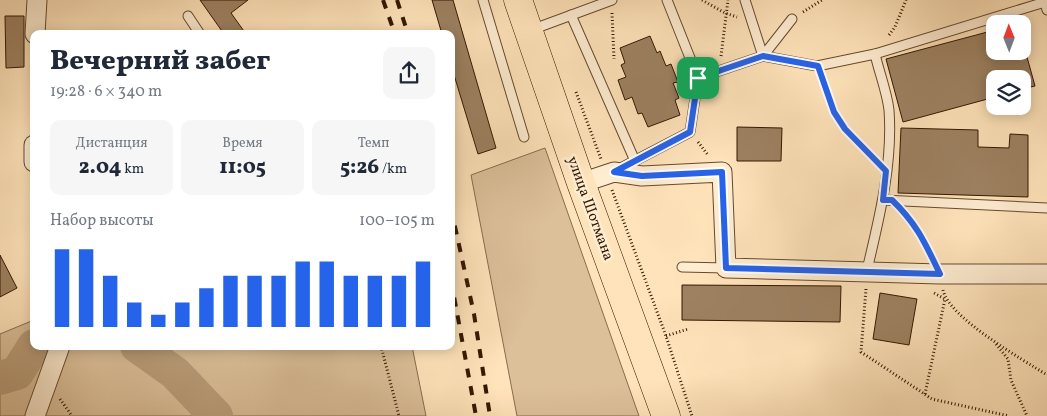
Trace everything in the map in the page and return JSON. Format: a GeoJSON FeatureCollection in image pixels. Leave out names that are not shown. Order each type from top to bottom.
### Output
{"type":"FeatureCollection","features":[{"type":"Feature","properties":{"kind":"main road","name":"улица Шотмана"},"geometry":{"type":"LineString","coordinates":[[518,0],[529,30],[600,176],[666,416]]}},
{"type":"Feature","properties":{"kind":"street"},"geometry":{"type":"LineString","coordinates":[[35,30],[37,0]]}},
{"type":"Feature","properties":{"kind":"street"},"geometry":{"type":"LineString","coordinates":[[600,176],[722,172],[726,268],[867,270],[940,274],[1047,274]]}},
{"type":"Feature","properties":{"kind":"street"},"geometry":{"type":"LineString","coordinates":[[35,416],[59,350]]}},
{"type":"Feature","properties":{"kind":"lane"},"geometry":{"type":"LineString","coordinates":[[483,0],[524,137]]}},
{"type":"Feature","properties":{"kind":"lane"},"geometry":{"type":"LineString","coordinates":[[529,30],[612,0]]}},
{"type":"Feature","properties":{"kind":"lane"},"geometry":{"type":"LineString","coordinates":[[600,176],[690,132],[698,78],[668,0]]}},
{"type":"Feature","properties":{"kind":"lane"},"geometry":{"type":"LineString","coordinates":[[746,0],[763,56]]}},
{"type":"Feature","properties":{"kind":"lane"},"geometry":{"type":"LineString","coordinates":[[698,78],[763,56],[818,66],[875,54],[1045,2],[1047,10]]}},
{"type":"Feature","properties":{"kind":"lane"},"geometry":{"type":"LineString","coordinates":[[571,15],[634,161]]}},
{"type":"Feature","properties":{"kind":"lane"},"geometry":{"type":"LineString","coordinates":[[188,16],[197,30]]}},
{"type":"Feature","properties":{"kind":"lane"},"geometry":{"type":"LineString","coordinates":[[763,56],[792,19]]}},
{"type":"Feature","properties":{"kind":"lane"},"geometry":{"type":"LineString","coordinates":[[867,270],[887,200],[886,171],[889,109],[875,54]]}},
{"type":"Feature","properties":{"kind":"lane"},"geometry":{"type":"LineString","coordinates":[[887,200],[1047,208]]}},
{"type":"Feature","properties":{"kind":"lane"},"geometry":{"type":"LineString","coordinates":[[682,267],[726,268]]}},
{"type":"Feature","properties":{"kind":"path"},"geometry":{"type":"LineString","coordinates":[[612,0],[614,59]]}},
{"type":"Feature","properties":{"kind":"path"},"geometry":{"type":"LineString","coordinates":[[702,0],[725,14],[752,22]]}},
{"type":"Feature","properties":{"kind":"path"},"geometry":{"type":"LineString","coordinates":[[715,72],[724,39],[725,14],[728,0]]}},
{"type":"Feature","properties":{"kind":"path"},"geometry":{"type":"LineString","coordinates":[[792,19],[822,0]]}},
{"type":"Feature","properties":{"kind":"path"},"geometry":{"type":"LineString","coordinates":[[875,54],[895,28],[906,0]]}},
{"type":"Feature","properties":{"kind":"path"},"geometry":{"type":"LineString","coordinates":[[818,66],[834,112],[845,129],[886,171]]}},
{"type":"Feature","properties":{"kind":"path"},"geometry":{"type":"LineString","coordinates":[[573,85],[600,176],[666,336],[692,416]]}},
{"type":"Feature","properties":{"kind":"path"},"geometry":{"type":"LineString","coordinates":[[690,132],[722,172]]}},
{"type":"Feature","properties":{"kind":"path"},"geometry":{"type":"LineString","coordinates":[[887,200],[906,214],[920,231],[940,274],[945,299],[925,394]]}},
{"type":"Feature","properties":{"kind":"path"},"geometry":{"type":"LineString","coordinates":[[867,270],[861,352],[932,399],[1009,416]]}},
{"type":"Feature","properties":{"kind":"path"},"geometry":{"type":"LineString","coordinates":[[945,299],[960,316],[994,341],[1047,375]]}},
{"type":"Feature","properties":{"kind":"path"},"geometry":{"type":"LineString","coordinates":[[666,336],[688,329]]}},
{"type":"Feature","properties":{"kind":"path"},"geometry":{"type":"LineString","coordinates":[[994,341],[1008,359],[1011,380],[1027,416]]}},
{"type":"Feature","properties":{"kind":"path"},"geometry":{"type":"LineString","coordinates":[[382,350],[399,416]]}},
{"type":"Feature","properties":{"kind":"shaded area"},"geometry":{"type":"Polygon","coordinates":[[[545,148],[639,416],[517,416],[471,175],[545,148]]]}},
{"type":"Feature","properties":{"kind":"shaded area"},"geometry":{"type":"Polygon","coordinates":[[[30,322],[30,350],[413,350],[426,416],[0,416],[0,334],[30,322]]]}},
{"type":"Feature","properties":{"kind":"building"},"geometry":{"type":"Polygon","coordinates":[[[200,0],[248,0],[231,13],[243,30],[221,30],[200,0]]]}},
{"type":"Feature","properties":{"kind":"building"},"geometry":{"type":"Polygon","coordinates":[[[432,0],[453,0],[496,148],[478,154],[455,78],[455,30],[441,30],[432,0]]]}},
{"type":"Feature","properties":{"kind":"building"},"geometry":{"type":"Polygon","coordinates":[[[5,16],[24,16],[24,67],[6,68],[5,16]]]}},
{"type":"Feature","properties":{"kind":"building"},"geometry":{"type":"Polygon","coordinates":[[[986,32],[986,60],[1028,60],[1031,70],[986,70],[986,99],[903,122],[886,59],[986,32]]]}},
{"type":"Feature","properties":{"kind":"building"},"geometry":{"type":"Polygon","coordinates":[[[650,36],[657,53],[660,51],[666,66],[671,64],[678,82],[673,83],[679,98],[675,100],[680,115],[648,127],[642,113],[638,114],[632,97],[625,100],[618,80],[626,77],[621,65],[625,63],[620,48],[650,36]]]}},
{"type":"Feature","properties":{"kind":"building"},"geometry":{"type":"Polygon","coordinates":[[[1031,72],[1035,86],[1031,87],[1031,72]]]}},
{"type":"Feature","properties":{"kind":"building"},"geometry":{"type":"Polygon","coordinates":[[[737,127],[782,128],[781,161],[737,161],[737,127]]]}},
{"type":"Feature","properties":{"kind":"building"},"geometry":{"type":"Polygon","coordinates":[[[901,128],[978,130],[978,147],[1009,148],[1010,134],[1028,135],[1028,197],[898,193],[901,128]]]}},
{"type":"Feature","properties":{"kind":"building"},"geometry":{"type":"Polygon","coordinates":[[[0,255],[17,288],[0,297],[0,255]]]}},
{"type":"Feature","properties":{"kind":"building"},"geometry":{"type":"Polygon","coordinates":[[[682,285],[841,286],[840,322],[682,320],[682,285]]]}},
{"type":"Feature","properties":{"kind":"building"},"geometry":{"type":"Polygon","coordinates":[[[880,293],[917,299],[909,345],[873,339],[880,293]]]}},
{"type":"Feature","properties":{"kind":"waterway"},"geometry":{"type":"LineString","coordinates":[[0,378],[17,373],[31,350]]}},
{"type":"Feature","properties":{"kind":"waterway"},"geometry":{"type":"LineString","coordinates":[[143,350],[175,373],[216,416]]}},
{"type":"Feature","properties":{"kind":"railway"},"geometry":{"type":"LineString","coordinates":[[383,0],[394,30]]}},
{"type":"Feature","properties":{"kind":"railway"},"geometry":{"type":"LineString","coordinates":[[397,0],[407,30]]}},
{"type":"Feature","properties":{"kind":"railway"},"geometry":{"type":"LineString","coordinates":[[455,226],[474,314],[490,416]]}},
{"type":"Feature","properties":{"kind":"railway"},"geometry":{"type":"LineString","coordinates":[[455,302],[476,416]]}},
{"type":"Feature","properties":{"kind":"route"},"geometry":{"type":"LineString","coordinates":[[763,56],[818,66],[834,112],[845,129],[886,171],[883,200],[892,200],[920,231],[940,274],[867,270],[726,268],[722,172],[642,176],[614,172],[690,132],[698,78],[763,56]]}}]}
